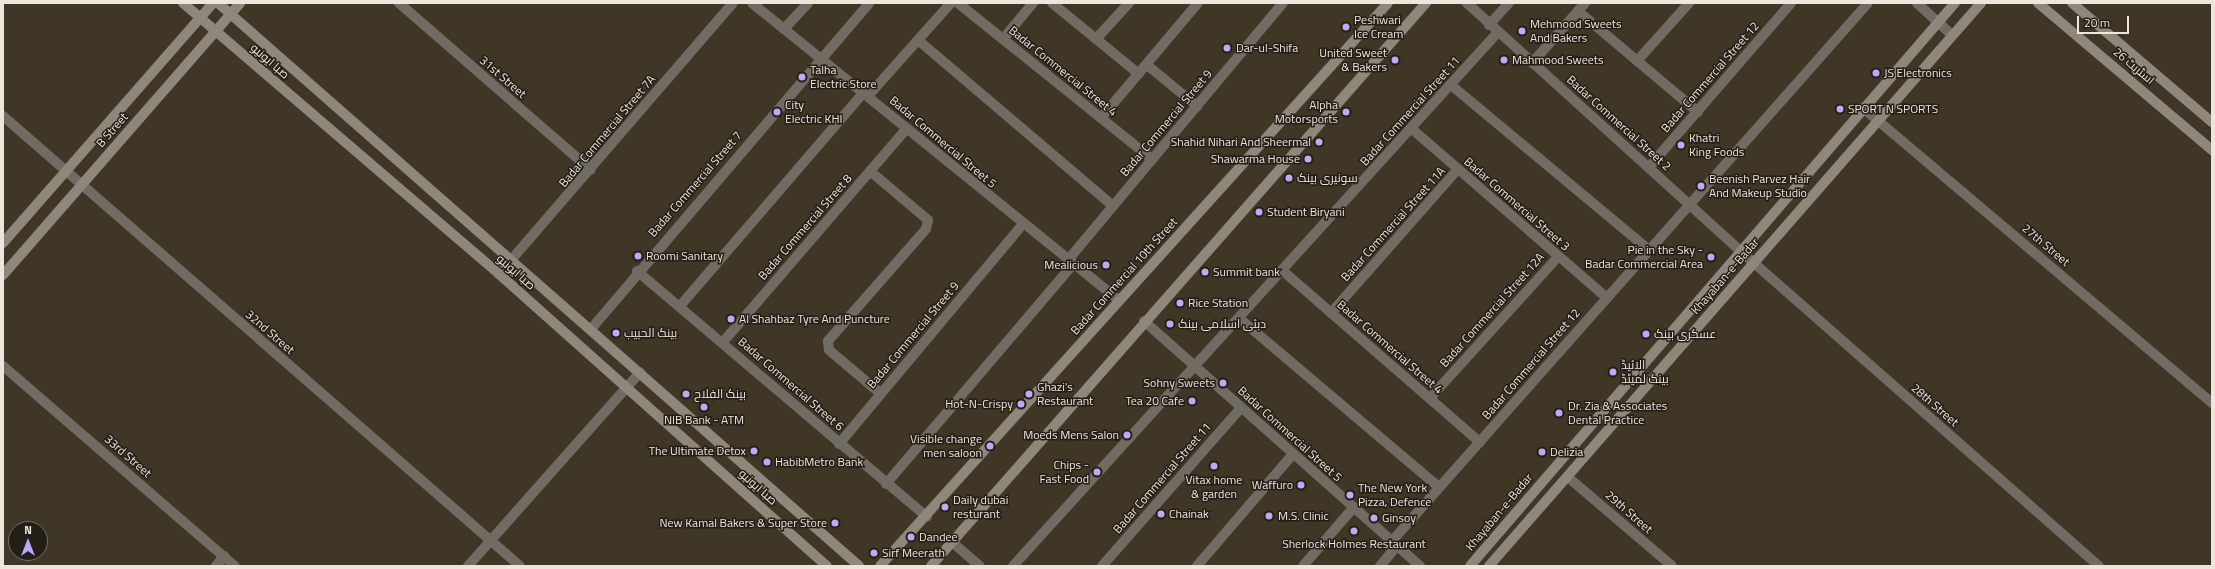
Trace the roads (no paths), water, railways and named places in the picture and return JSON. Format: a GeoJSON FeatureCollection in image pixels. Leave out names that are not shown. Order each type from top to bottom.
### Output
{"type":"FeatureCollection","features":[{"type":"Feature","properties":{"kind":"main road","name":"صبا ایونیو"},"geometry":{"type":"LineString","coordinates":[[183,3],[499,274],[827,566]]}},
{"type":"Feature","properties":{"kind":"main road","name":"B Street"},"geometry":{"type":"LineString","coordinates":[[3,243],[67,172],[213,3]]}},
{"type":"Feature","properties":{"kind":"main road","name":"صبا ایونیو"},"geometry":{"type":"LineString","coordinates":[[218,3],[640,372],[859,566]]}},
{"type":"Feature","properties":{"kind":"main road","name":"B Street"},"geometry":{"type":"LineString","coordinates":[[3,274],[240,3]]}},
{"type":"Feature","properties":{"kind":"main road","name":"Badar Commercial 10th Street"},"geometry":{"type":"LineString","coordinates":[[880,566],[927,517],[1119,300],[1388,3]]}},
{"type":"Feature","properties":{"kind":"main road"},"geometry":{"type":"LineString","coordinates":[[931,566],[1144,321],[1426,3]]}},
{"type":"Feature","properties":{"kind":"main road","name":"Khayaban-e-Badar"},"geometry":{"type":"LineString","coordinates":[[1470,566],[1739,249],[1955,3]]}},
{"type":"Feature","properties":{"kind":"main road","name":"Khayaban-e-Badar"},"geometry":{"type":"LineString","coordinates":[[1489,566],[1569,478],[1980,3]]}},
{"type":"Feature","properties":{"kind":"main road","name":"اسٹریٹ 26"},"geometry":{"type":"LineString","coordinates":[[2038,3],[2212,150]]}},
{"type":"Feature","properties":{"kind":"main road","name":"اسٹریٹ 26"},"geometry":{"type":"LineString","coordinates":[[2072,3],[2212,122]]}},
{"type":"Feature","properties":{"kind":"street","name":"31st Street"},"geometry":{"type":"LineString","coordinates":[[399,3],[591,170]]}},
{"type":"Feature","properties":{"kind":"street","name":"Badar Commercial Street 7A"},"geometry":{"type":"LineString","coordinates":[[499,274],[591,170],[733,3]]}},
{"type":"Feature","properties":{"kind":"street","name":"Badar Commercial Street 5"},"geometry":{"type":"LineString","coordinates":[[752,3],[866,94],[1022,225],[1119,300]]}},
{"type":"Feature","properties":{"kind":"street"},"geometry":{"type":"LineString","coordinates":[[784,29],[808,3]]}},
{"type":"Feature","properties":{"kind":"street","name":"Badar Commercial Street 7"},"geometry":{"type":"LineString","coordinates":[[591,329],[637,271],[820,57],[869,3]]}},
{"type":"Feature","properties":{"kind":"street"},"geometry":{"type":"LineString","coordinates":[[680,306],[866,94],[951,3]]}},
{"type":"Feature","properties":{"kind":"street","name":"Badar Commercial Street 4"},"geometry":{"type":"LineString","coordinates":[[958,3],[1152,159]]}},
{"type":"Feature","properties":{"kind":"street"},"geometry":{"type":"LineString","coordinates":[[1003,39],[1033,3]]}},
{"type":"Feature","properties":{"kind":"street"},"geometry":{"type":"LineString","coordinates":[[1052,3],[1139,74]]}},
{"type":"Feature","properties":{"kind":"street"},"geometry":{"type":"LineString","coordinates":[[1096,39],[1129,3]]}},
{"type":"Feature","properties":{"kind":"street"},"geometry":{"type":"LineString","coordinates":[[1101,118],[1198,3]]}},
{"type":"Feature","properties":{"kind":"street","name":"Badar Commercial Street 2"},"geometry":{"type":"LineString","coordinates":[[1467,3],[1489,25],[1649,167],[1754,263]]}},
{"type":"Feature","properties":{"kind":"street"},"geometry":{"type":"LineString","coordinates":[[1489,25],[1509,3]]}},
{"type":"Feature","properties":{"kind":"street"},"geometry":{"type":"LineString","coordinates":[[1532,63],[1586,3]]}},
{"type":"Feature","properties":{"kind":"street"},"geometry":{"type":"LineString","coordinates":[[1637,61],[1689,3]]}},
{"type":"Feature","properties":{"kind":"street","name":"Badar Commercial Street 12"},"geometry":{"type":"LineString","coordinates":[[1649,167],[1791,3]]}},
{"type":"Feature","properties":{"kind":"street","name":"Badar Commercial Street 12"},"geometry":{"type":"LineString","coordinates":[[1380,566],[1439,487],[1868,3]]}},
{"type":"Feature","properties":{"kind":"street"},"geometry":{"type":"LineString","coordinates":[[1916,3],[1952,35]]}},
{"type":"Feature","properties":{"kind":"street","name":"Badar Commercial Street 9"},"geometry":{"type":"LineString","coordinates":[[886,484],[1071,262],[1113,206],[1280,4]]}},
{"type":"Feature","properties":{"kind":"street"},"geometry":{"type":"LineString","coordinates":[[1578,11],[1698,112]]}},
{"type":"Feature","properties":{"kind":"street","name":"Badar Commercial Street 11"},"geometry":{"type":"LineString","coordinates":[[1013,566],[1196,368],[1498,32]]}},
{"type":"Feature","properties":{"kind":"street"},"geometry":{"type":"LineString","coordinates":[[918,40],[1113,206]]}},
{"type":"Feature","properties":{"kind":"street"},"geometry":{"type":"LineString","coordinates":[[1147,65],[1197,106]]}},
{"type":"Feature","properties":{"kind":"street"},"geometry":{"type":"LineString","coordinates":[[1451,85],[1649,250]]}},
{"type":"Feature","properties":{"kind":"street","name":"27th Street"},"geometry":{"type":"LineString","coordinates":[[1863,108],[2212,403]]}},
{"type":"Feature","properties":{"kind":"street","name":"32nd Street"},"geometry":{"type":"LineString","coordinates":[[3,116],[520,566]]}},
{"type":"Feature","properties":{"kind":"street","name":"Badar Commercial Street 8"},"geometry":{"type":"LineString","coordinates":[[723,342],[907,128]]}},
{"type":"Feature","properties":{"kind":"street","name":"Badar Commercial Street 3"},"geometry":{"type":"LineString","coordinates":[[1412,129],[1607,298]]}},
{"type":"Feature","properties":{"kind":"street","name":"Badar Commercial Street 11A"},"geometry":{"type":"LineString","coordinates":[[1331,313],[1458,169]]}},
{"type":"Feature","properties":{"kind":"street"},"geometry":{"type":"LineString","coordinates":[[870,171],[928,220],[926,229],[828,341],[829,350],[881,394]]}},
{"type":"Feature","properties":{"kind":"street","name":"Badar Commercial Street 9"},"geometry":{"type":"LineString","coordinates":[[839,444],[1022,225]]}},
{"type":"Feature","properties":{"kind":"street","name":"Badar Commercial Street 12A"},"geometry":{"type":"LineString","coordinates":[[1430,398],[1558,257]]}},
{"type":"Feature","properties":{"kind":"street","name":"28th Street"},"geometry":{"type":"LineString","coordinates":[[1754,263],[2099,566]]}},
{"type":"Feature","properties":{"kind":"street","name":"Badar Commercial Street 6"},"geometry":{"type":"LineString","coordinates":[[637,271],[723,342],[839,444],[927,517]]}},
{"type":"Feature","properties":{"kind":"street","name":"Badar Commercial Street 4"},"geometry":{"type":"LineString","coordinates":[[1283,271],[1480,442]]}},
{"type":"Feature","properties":{"kind":"street"},"geometry":{"type":"LineString","coordinates":[[1240,319],[1439,487]]}},
{"type":"Feature","properties":{"kind":"street","name":"Badar Commercial Street 5"},"geometry":{"type":"LineString","coordinates":[[1144,321],[1420,566]]}},
{"type":"Feature","properties":{"kind":"street","name":"33rd Street"},"geometry":{"type":"LineString","coordinates":[[3,366],[235,566]]}},
{"type":"Feature","properties":{"kind":"street"},"geometry":{"type":"LineString","coordinates":[[468,566],[640,372]]}},
{"type":"Feature","properties":{"kind":"street","name":"Badar Commercial Street 11"},"geometry":{"type":"LineString","coordinates":[[1102,566],[1241,408]]}},
{"type":"Feature","properties":{"kind":"street"},"geometry":{"type":"LineString","coordinates":[[1197,566],[1293,454]]}},
{"type":"Feature","properties":{"kind":"street","name":"29th Street"},"geometry":{"type":"LineString","coordinates":[[1569,478],[1672,566]]}},
{"type":"Feature","properties":{"kind":"street"},"geometry":{"type":"LineString","coordinates":[[1303,566],[1354,507]]}},
{"type":"Feature","properties":{"kind":"street"},"geometry":{"type":"LineString","coordinates":[[952,542],[980,566]]}},
{"type":"Feature","properties":{"kind":"street"},"geometry":{"type":"LineString","coordinates":[[216,566],[224,556]]}},
{"type":"Feature","properties":{"kind":"place","name":"Peshwari Ice Cream"},"geometry":{"type":"Point","coordinates":[1346,27]}},
{"type":"Feature","properties":{"kind":"place","name":"Mehmood Sweets And Bakers"},"geometry":{"type":"Point","coordinates":[1522,31]}},
{"type":"Feature","properties":{"kind":"place","name":"Dar-ul-Shifa"},"geometry":{"type":"Point","coordinates":[1227,48]}},
{"type":"Feature","properties":{"kind":"place","name":"United Sweet & Bakers"},"geometry":{"type":"Point","coordinates":[1395,60]}},
{"type":"Feature","properties":{"kind":"place","name":"Mahmood Sweets"},"geometry":{"type":"Point","coordinates":[1504,60]}},
{"type":"Feature","properties":{"kind":"place","name":"JS Electronics"},"geometry":{"type":"Point","coordinates":[1876,73]}},
{"type":"Feature","properties":{"kind":"place","name":"Talha Electric Store"},"geometry":{"type":"Point","coordinates":[802,77]}},
{"type":"Feature","properties":{"kind":"place","name":"SPORT N SPORTS"},"geometry":{"type":"Point","coordinates":[1840,109]}},
{"type":"Feature","properties":{"kind":"place","name":"City Electric KHI"},"geometry":{"type":"Point","coordinates":[777,112]}},
{"type":"Feature","properties":{"kind":"place","name":"Alpha Motorsports"},"geometry":{"type":"Point","coordinates":[1346,112]}},
{"type":"Feature","properties":{"kind":"place","name":"Shahid Nihari And Sheermal"},"geometry":{"type":"Point","coordinates":[1319,142]}},
{"type":"Feature","properties":{"kind":"place","name":"Khatri King Foods"},"geometry":{"type":"Point","coordinates":[1681,145]}},
{"type":"Feature","properties":{"kind":"place","name":"Shawarma House"},"geometry":{"type":"Point","coordinates":[1308,159]}},
{"type":"Feature","properties":{"kind":"place","name":"سونیری بینک"},"geometry":{"type":"Point","coordinates":[1289,178]}},
{"type":"Feature","properties":{"kind":"place","name":"Beenish Parvez Hair And Makeup Studio"},"geometry":{"type":"Point","coordinates":[1701,186]}},
{"type":"Feature","properties":{"kind":"place","name":"Student Biryani"},"geometry":{"type":"Point","coordinates":[1259,212]}},
{"type":"Feature","properties":{"kind":"place","name":"Roomi Sanitary"},"geometry":{"type":"Point","coordinates":[638,256]}},
{"type":"Feature","properties":{"kind":"place","name":"Pie in the Sky - Badar Commercial Area"},"geometry":{"type":"Point","coordinates":[1711,257]}},
{"type":"Feature","properties":{"kind":"place","name":"Mealicious"},"geometry":{"type":"Point","coordinates":[1106,265]}},
{"type":"Feature","properties":{"kind":"place","name":"Summit bank"},"geometry":{"type":"Point","coordinates":[1205,272]}},
{"type":"Feature","properties":{"kind":"place","name":"Rice Station"},"geometry":{"type":"Point","coordinates":[1180,303]}},
{"type":"Feature","properties":{"kind":"place","name":"Al Shahbaz Tyre And Puncture"},"geometry":{"type":"Point","coordinates":[731,319]}},
{"type":"Feature","properties":{"kind":"place","name":"دبئی اسلامی بینک"},"geometry":{"type":"Point","coordinates":[1170,324]}},
{"type":"Feature","properties":{"kind":"place","name":"بينک الحبيب"},"geometry":{"type":"Point","coordinates":[616,333]}},
{"type":"Feature","properties":{"kind":"place","name":"عسکری بینک"},"geometry":{"type":"Point","coordinates":[1646,334]}},
{"type":"Feature","properties":{"kind":"place","name":"الائیڈ بینک لمیٹڈ"},"geometry":{"type":"Point","coordinates":[1613,372]}},
{"type":"Feature","properties":{"kind":"place","name":"Sohny Sweets"},"geometry":{"type":"Point","coordinates":[1223,383]}},
{"type":"Feature","properties":{"kind":"place","name":"بینک الفلاح"},"geometry":{"type":"Point","coordinates":[686,394]}},
{"type":"Feature","properties":{"kind":"place","name":"Ghazi's Restaurant"},"geometry":{"type":"Point","coordinates":[1029,394]}},
{"type":"Feature","properties":{"kind":"place","name":"Tea 20 Cafe"},"geometry":{"type":"Point","coordinates":[1192,401]}},
{"type":"Feature","properties":{"kind":"place","name":"Hot-N-Crispy"},"geometry":{"type":"Point","coordinates":[1021,404]}},
{"type":"Feature","properties":{"kind":"place","name":"NIB Bank - ATM"},"geometry":{"type":"Point","coordinates":[704,407]}},
{"type":"Feature","properties":{"kind":"place","name":"Dr. Zia & Associates Dental Practice"},"geometry":{"type":"Point","coordinates":[1559,413]}},
{"type":"Feature","properties":{"kind":"place","name":"Moeds Mens Salon"},"geometry":{"type":"Point","coordinates":[1127,435]}},
{"type":"Feature","properties":{"kind":"place","name":"Visible change men saloon"},"geometry":{"type":"Point","coordinates":[990,446]}},
{"type":"Feature","properties":{"kind":"place","name":"The Ultimate Detox"},"geometry":{"type":"Point","coordinates":[754,451]}},
{"type":"Feature","properties":{"kind":"place","name":"Delizia"},"geometry":{"type":"Point","coordinates":[1542,452]}},
{"type":"Feature","properties":{"kind":"place","name":"HabibMetro Bank"},"geometry":{"type":"Point","coordinates":[767,462]}},
{"type":"Feature","properties":{"kind":"place","name":"Vitax home & garden"},"geometry":{"type":"Point","coordinates":[1214,466]}},
{"type":"Feature","properties":{"kind":"place","name":"Chips - Fast Food"},"geometry":{"type":"Point","coordinates":[1097,472]}},
{"type":"Feature","properties":{"kind":"place","name":"Waffuro"},"geometry":{"type":"Point","coordinates":[1301,485]}},
{"type":"Feature","properties":{"kind":"place","name":"The New York Pizza, Defence"},"geometry":{"type":"Point","coordinates":[1350,495]}},
{"type":"Feature","properties":{"kind":"place","name":"Daily dubai resturant"},"geometry":{"type":"Point","coordinates":[945,507]}},
{"type":"Feature","properties":{"kind":"place","name":"Chainak"},"geometry":{"type":"Point","coordinates":[1161,514]}},
{"type":"Feature","properties":{"kind":"place","name":"M.S. Clinic"},"geometry":{"type":"Point","coordinates":[1269,516]}},
{"type":"Feature","properties":{"kind":"place","name":"Ginsoy"},"geometry":{"type":"Point","coordinates":[1374,518]}},
{"type":"Feature","properties":{"kind":"place","name":"New Kamal Bakers & Super Store"},"geometry":{"type":"Point","coordinates":[835,523]}},
{"type":"Feature","properties":{"kind":"place","name":"Sherlock Holmes Restaurant"},"geometry":{"type":"Point","coordinates":[1354,531]}},
{"type":"Feature","properties":{"kind":"place","name":"Dandee"},"geometry":{"type":"Point","coordinates":[911,537]}},
{"type":"Feature","properties":{"kind":"place","name":"Sirf Meerath"},"geometry":{"type":"Point","coordinates":[874,553]}}]}
